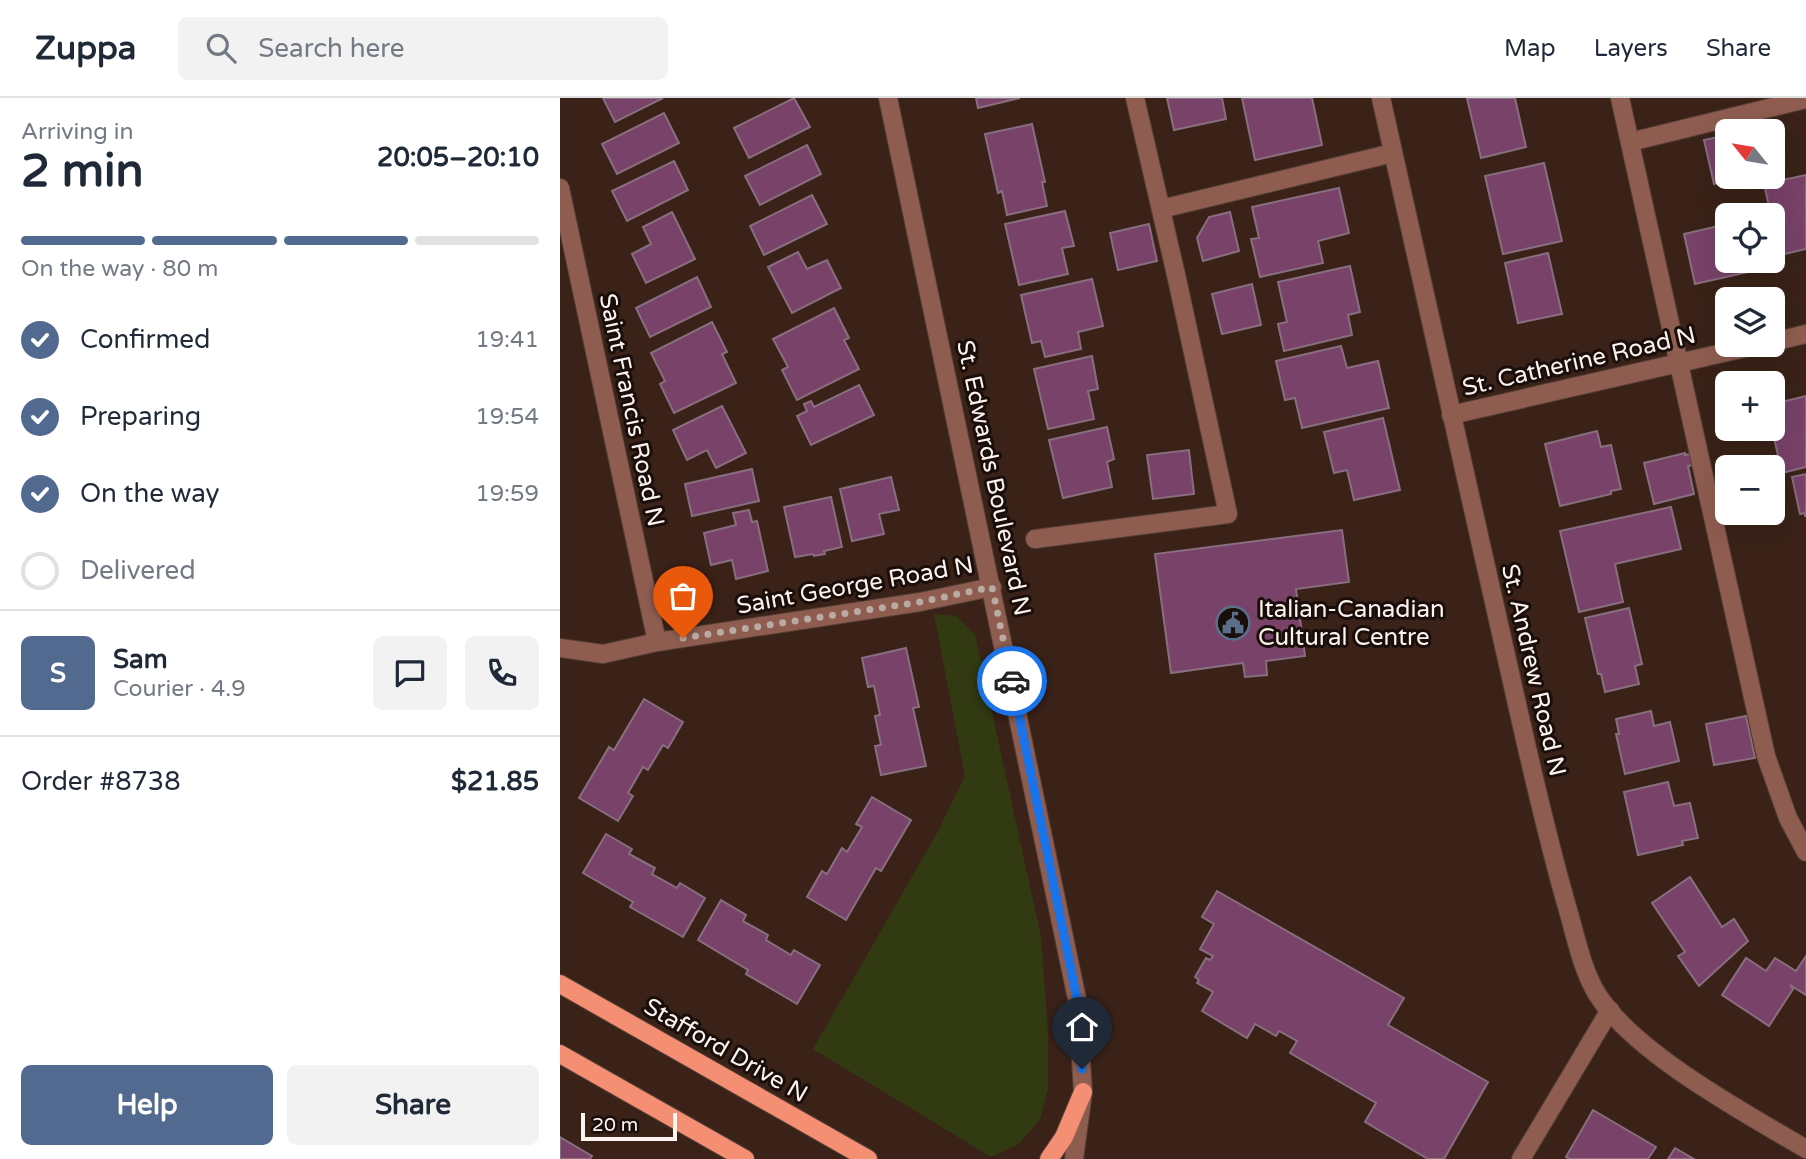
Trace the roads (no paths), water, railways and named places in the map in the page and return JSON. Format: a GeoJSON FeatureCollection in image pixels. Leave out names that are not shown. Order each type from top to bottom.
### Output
{"type":"FeatureCollection","features":[{"type":"Feature","properties":{"kind":"main road","name":"Stafford Drive N"},"geometry":{"type":"LineString","coordinates":[[560,984],[868,1159]]}},
{"type":"Feature","properties":{"kind":"main road"},"geometry":{"type":"LineString","coordinates":[[560,1054],[745,1159]]}},
{"type":"Feature","properties":{"kind":"main road"},"geometry":{"type":"LineString","coordinates":[[1049,1159],[1064,1136],[1083,1092]]}},
{"type":"Feature","properties":{"kind":"street","name":"St. Edwards Boulevard N"},"geometry":{"type":"LineString","coordinates":[[888,98],[1077,999],[1083,1092],[1073,1159]]}},
{"type":"Feature","properties":{"kind":"street"},"geometry":{"type":"LineString","coordinates":[[1035,539],[1228,514],[1135,98]]}},
{"type":"Feature","properties":{"kind":"street","name":"St. Andrew Road N"},"geometry":{"type":"LineString","coordinates":[[1381,98],[1547,835],[1582,961],[1597,993],[1610,1010],[1653,1051],[1706,1088],[1806,1149]]}},
{"type":"Feature","properties":{"kind":"street"},"geometry":{"type":"LineString","coordinates":[[1620,98],[1766,755],[1788,818],[1806,852]]}},
{"type":"Feature","properties":{"kind":"street"},"geometry":{"type":"LineString","coordinates":[[1630,142],[1806,99]]}},
{"type":"Feature","properties":{"kind":"street"},"geometry":{"type":"LineString","coordinates":[[1161,209],[1393,153]]}},
{"type":"Feature","properties":{"kind":"street","name":"Saint Francis Road N"},"geometry":{"type":"LineString","coordinates":[[560,188],[657,642]]}},
{"type":"Feature","properties":{"kind":"street"},"geometry":{"type":"LineString","coordinates":[[1785,338],[1806,334]]}},
{"type":"Feature","properties":{"kind":"street","name":"St. Catherine Road N"},"geometry":{"type":"LineString","coordinates":[[1451,415],[1715,355]]}},
{"type":"Feature","properties":{"kind":"street","name":"Saint George Road N"},"geometry":{"type":"LineString","coordinates":[[560,649],[603,654],[657,642],[920,602],[992,587]]}},
{"type":"Feature","properties":{"kind":"street"},"geometry":{"type":"LineString","coordinates":[[1521,1159],[1610,1010]]}},
{"type":"Feature","properties":{"kind":"place","name":"Italian-Canadian Cultural Centre"},"geometry":{"type":"Point","coordinates":[1233,623]}}]}
